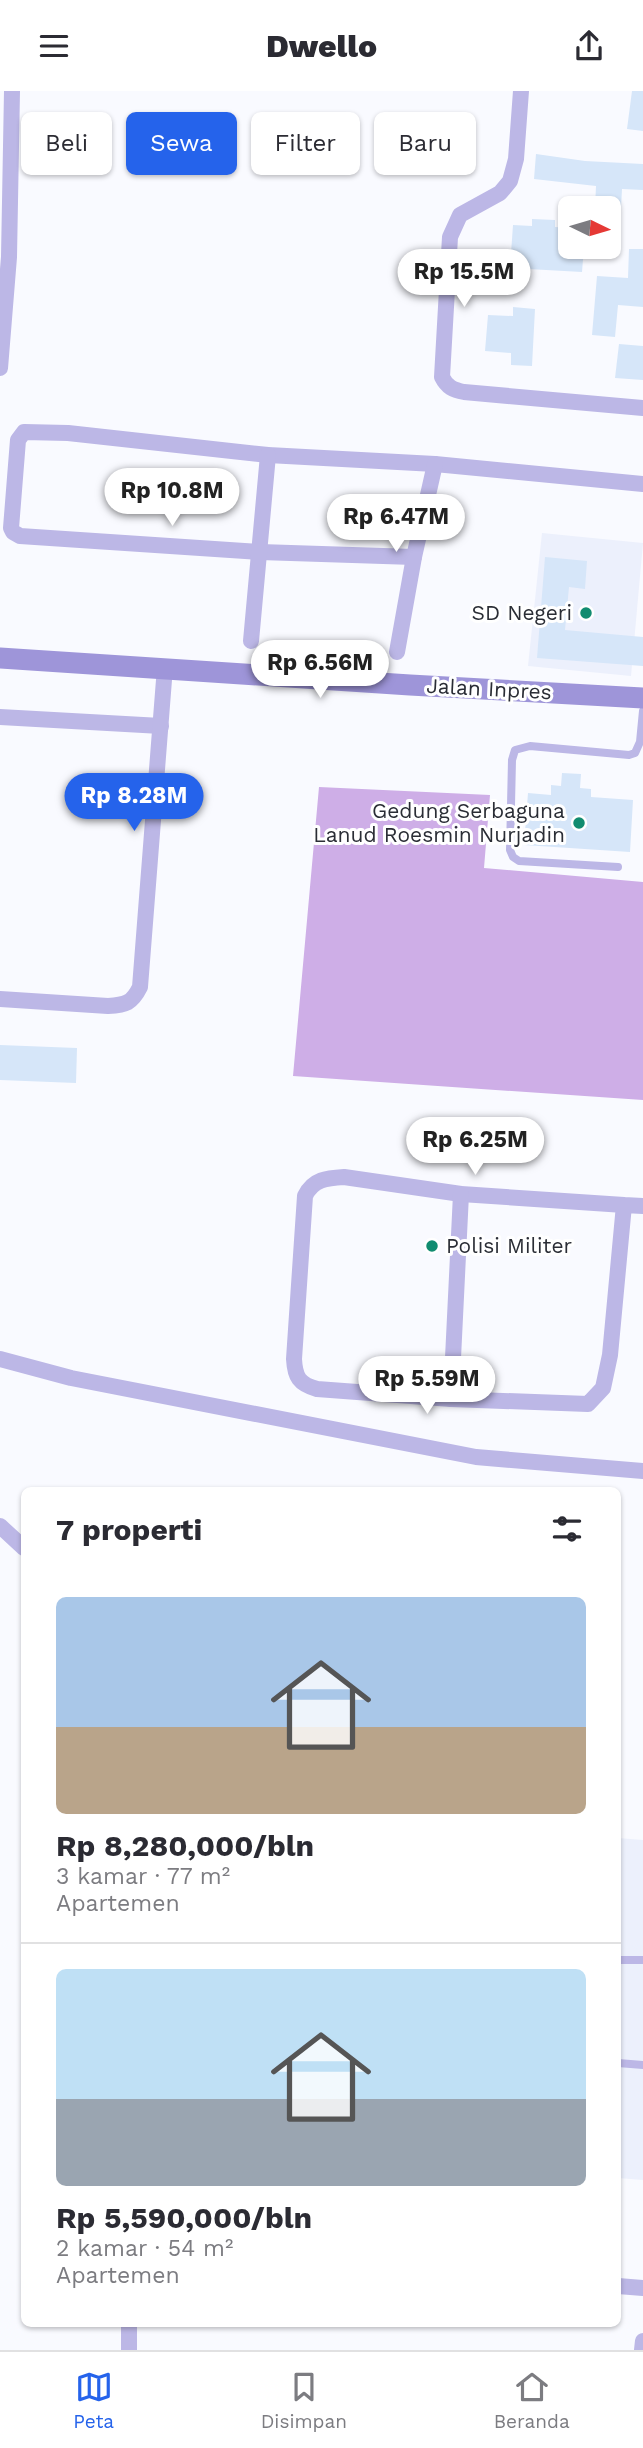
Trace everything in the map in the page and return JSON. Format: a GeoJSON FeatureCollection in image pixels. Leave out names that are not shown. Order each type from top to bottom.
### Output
{"type":"FeatureCollection","features":[{"type":"Feature","properties":{"kind":"main road","name":"Jalan Inpres"},"geometry":{"type":"LineString","coordinates":[[0,658],[643,698]]}},
{"type":"Feature","properties":{"kind":"street"},"geometry":{"type":"LineString","coordinates":[[0,368],[4,199],[12,91]]}},
{"type":"Feature","properties":{"kind":"street"},"geometry":{"type":"LineString","coordinates":[[521,91],[516,159],[510,181],[500,193],[460,215],[450,237],[442,377],[454,390],[464,392],[643,408]]}},
{"type":"Feature","properties":{"kind":"street"},"geometry":{"type":"LineString","coordinates":[[414,557],[260,552],[20,536],[11,528],[18,440],[24,432],[68,433],[268,455],[435,464],[643,484]]}},
{"type":"Feature","properties":{"kind":"street"},"geometry":{"type":"LineString","coordinates":[[251,641],[268,455]]}},
{"type":"Feature","properties":{"kind":"street"},"geometry":{"type":"LineString","coordinates":[[397,652],[414,557],[435,464]]}},
{"type":"Feature","properties":{"kind":"street"},"geometry":{"type":"LineString","coordinates":[[0,999],[108,1006],[126,1005],[134,1000],[140,987],[165,667]]}},
{"type":"Feature","properties":{"kind":"street"},"geometry":{"type":"LineString","coordinates":[[0,717],[161,726]]}},
{"type":"Feature","properties":{"kind":"street"},"geometry":{"type":"LineString","coordinates":[[624,1205],[610,1355],[603,1388],[588,1403],[450,1399],[317,1389],[304,1385],[299,1380],[293,1359],[305,1196],[309,1188],[326,1178],[344,1177],[461,1194],[643,1206]]}},
{"type":"Feature","properties":{"kind":"street"},"geometry":{"type":"LineString","coordinates":[[450,1399],[461,1194]]}},
{"type":"Feature","properties":{"kind":"street"},"geometry":{"type":"LineString","coordinates":[[0,1359],[71,1378],[476,1457],[643,1471]]}},
{"type":"Feature","properties":{"kind":"street"},"geometry":{"type":"LineString","coordinates":[[0,1526],[21,1545]]}},
{"type":"Feature","properties":{"kind":"street"},"geometry":{"type":"LineString","coordinates":[[621,2286],[643,2288]]}},
{"type":"Feature","properties":{"kind":"street"},"geometry":{"type":"LineString","coordinates":[[129,2327],[129,2350]]}},
{"type":"Feature","properties":{"kind":"street"},"geometry":{"type":"LineString","coordinates":[[642,2350],[643,2341]]}},
{"type":"Feature","properties":{"kind":"lane"},"geometry":{"type":"LineString","coordinates":[[618,866],[519,861],[513,857],[510,850],[512,760],[515,750],[530,745],[629,755],[635,753],[640,741],[643,711]]}},
{"type":"Feature","properties":{"kind":"lane"},"geometry":{"type":"LineString","coordinates":[[621,1960],[643,1959]]}},
{"type":"Feature","properties":{"kind":"lane"},"geometry":{"type":"LineString","coordinates":[[621,2063],[643,2065]]}},
{"type":"Feature","properties":{"kind":"shaded area","name":"SD Negeri"},"geometry":{"type":"Polygon","coordinates":[[[542,533],[643,543],[631,676],[528,666],[542,533]]]}},
{"type":"Feature","properties":{"kind":"shaded area"},"geometry":{"type":"Polygon","coordinates":[[[319,787],[490,795],[484,868],[643,882],[643,1100],[293,1076],[319,787]]]}},
{"type":"Feature","properties":{"kind":"shaded area"},"geometry":{"type":"Polygon","coordinates":[[[621,1838],[643,1840],[643,2180],[621,2178],[621,1838]]]}},
{"type":"Feature","properties":{"kind":"building"},"geometry":{"type":"Polygon","coordinates":[[[632,91],[643,91],[643,131],[627,129],[632,91]]]}},
{"type":"Feature","properties":{"kind":"building"},"geometry":{"type":"Polygon","coordinates":[[[536,154],[585,161],[643,164],[643,190],[622,189],[621,208],[621,196],[596,196],[596,186],[534,179],[536,154]]]}},
{"type":"Feature","properties":{"kind":"building"},"geometry":{"type":"Polygon","coordinates":[[[532,219],[555,220],[555,227],[558,227],[558,259],[583,259],[582,272],[510,268],[513,225],[532,226],[532,219]]]}},
{"type":"Feature","properties":{"kind":"building"},"geometry":{"type":"Polygon","coordinates":[[[629,249],[643,249],[643,307],[618,305],[615,337],[592,335],[597,276],[628,278],[629,249]]]}},
{"type":"Feature","properties":{"kind":"building"},"geometry":{"type":"Polygon","coordinates":[[[513,307],[535,309],[532,366],[511,365],[511,353],[485,351],[488,315],[513,316],[513,307]]]}},
{"type":"Feature","properties":{"kind":"building"},"geometry":{"type":"Polygon","coordinates":[[[619,344],[643,346],[643,380],[615,378],[619,344]]]}},
{"type":"Feature","properties":{"kind":"building"},"geometry":{"type":"Polygon","coordinates":[[[545,557],[587,561],[585,589],[569,587],[565,630],[643,637],[643,666],[537,658],[545,557]]]}},
{"type":"Feature","properties":{"kind":"building","name":"Gedung Serbaguna Lanud Roesmin Nurjadin"},"geometry":{"type":"Polygon","coordinates":[[[562,773],[581,774],[580,788],[591,789],[591,797],[633,800],[630,852],[524,845],[528,793],[551,795],[551,785],[561,786],[562,773]]]}},
{"type":"Feature","properties":{"kind":"building"},"geometry":{"type":"Polygon","coordinates":[[[0,1045],[77,1048],[76,1083],[0,1080],[0,1045]]]}},
{"type":"Feature","properties":{"kind":"place","name":"SD Negeri"},"geometry":{"type":"Point","coordinates":[586,613]}},
{"type":"Feature","properties":{"kind":"place","name":"Gedung Serbaguna Lanud Roesmin Nurjadin"},"geometry":{"type":"Point","coordinates":[579,823]}},
{"type":"Feature","properties":{"kind":"place","name":"Polisi Militer"},"geometry":{"type":"Point","coordinates":[432,1246]}}]}
